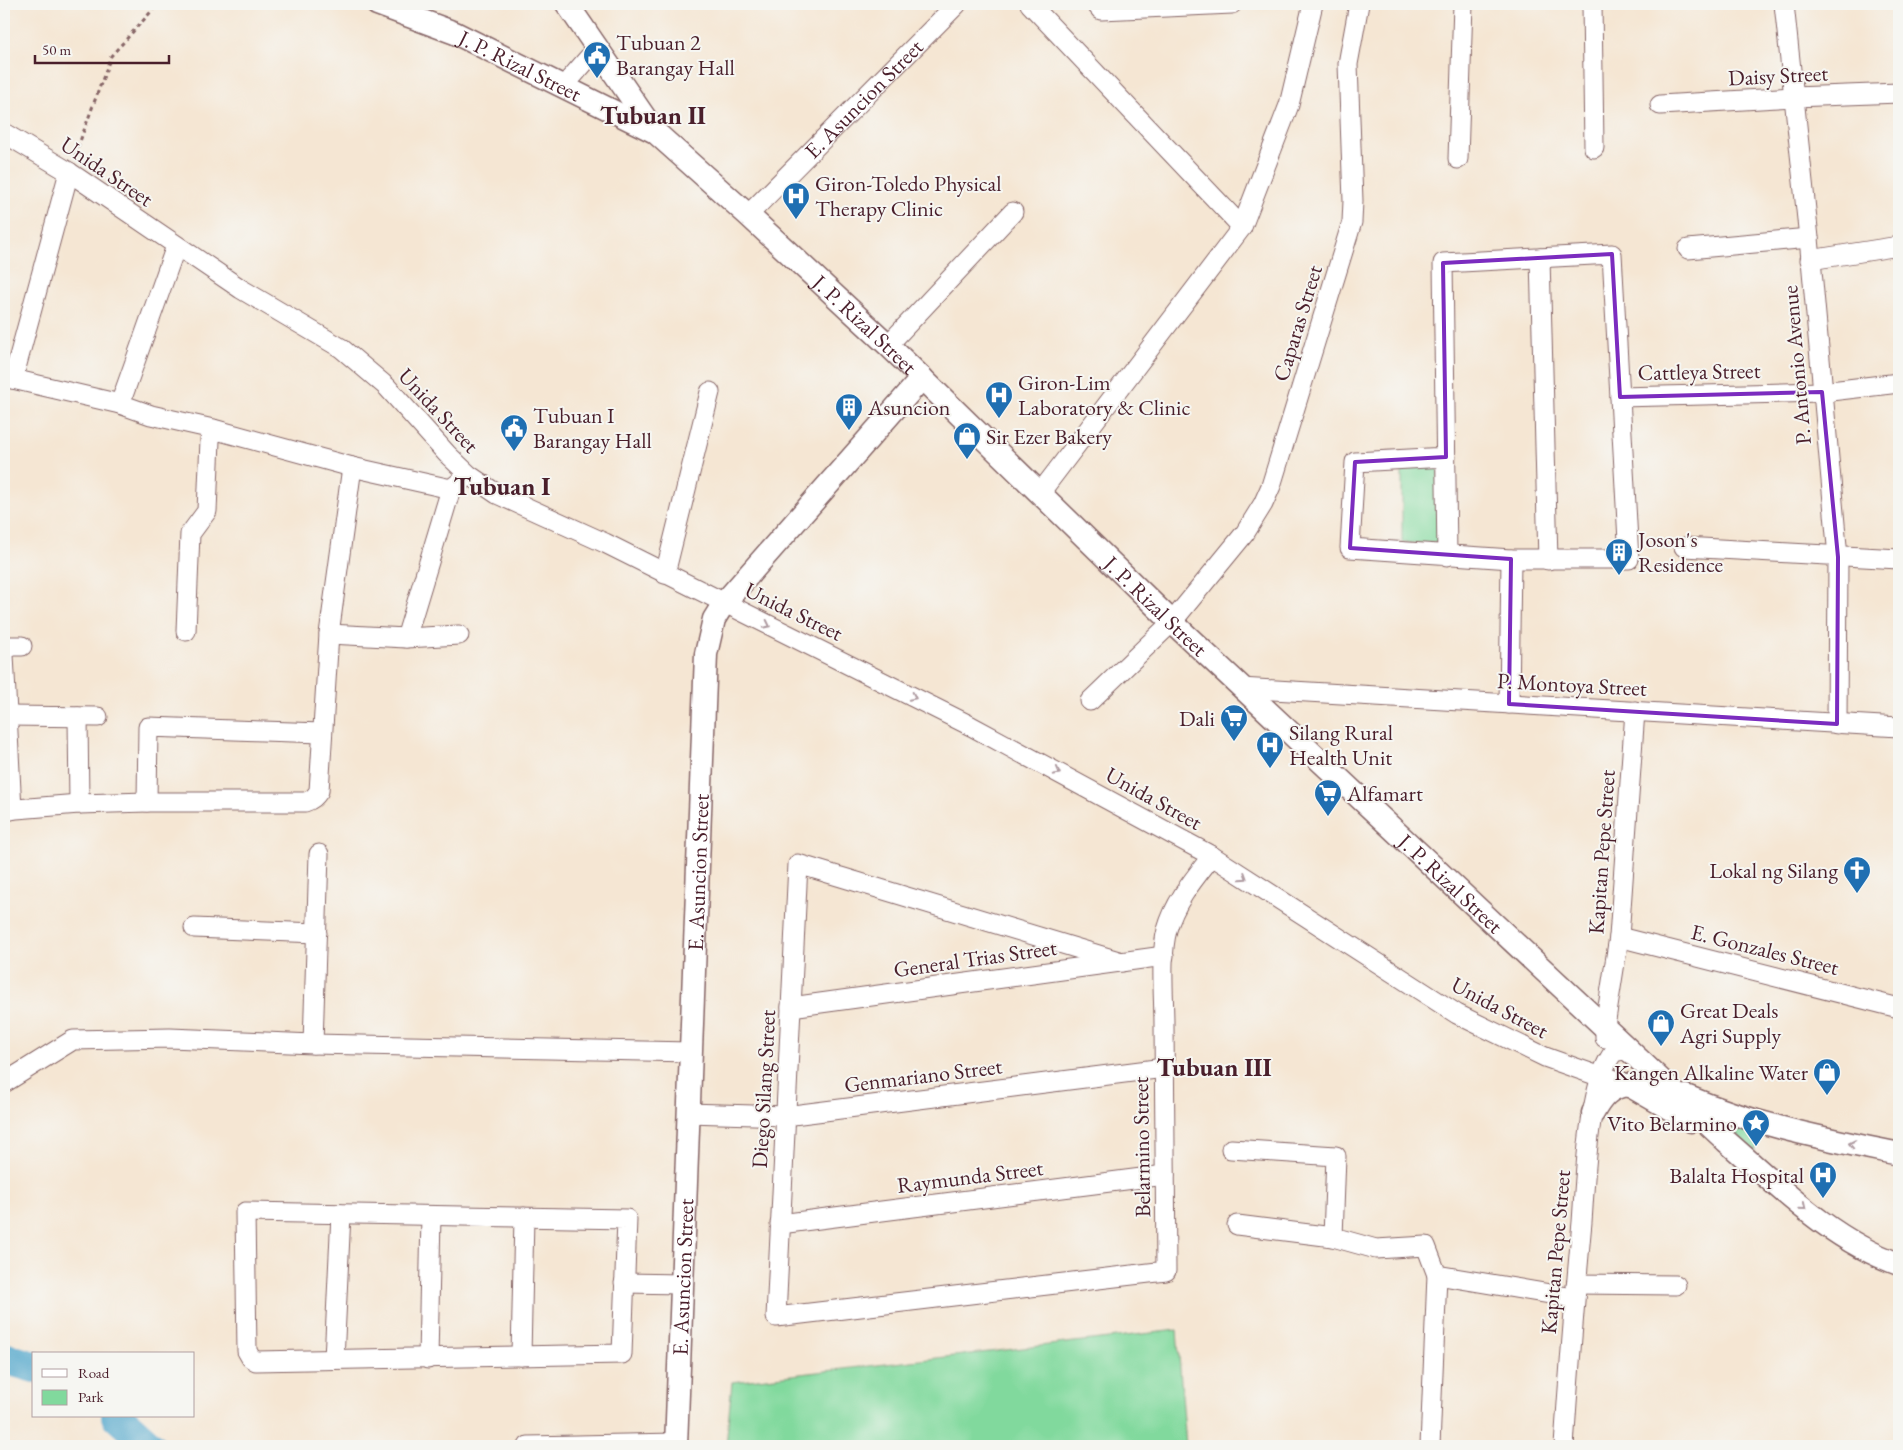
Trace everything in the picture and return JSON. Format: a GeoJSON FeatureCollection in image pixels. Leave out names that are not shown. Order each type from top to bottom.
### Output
{"type":"FeatureCollection","features":[{"type":"Feature","properties":{"kind":"main road","name":"J. P. Rizal Street"},"geometry":{"type":"LineString","coordinates":[[377,4],[455,32],[655,132],[888,345],[1241,688],[1726,1141],[1835,1232],[1885,1259],[1899,1264]]}},
{"type":"Feature","properties":{"kind":"main road"},"geometry":{"type":"LineString","coordinates":[[567,4],[655,132]]}},
{"type":"Feature","properties":{"kind":"main road","name":"E. Asuncion Street"},"geometry":{"type":"LineString","coordinates":[[676,1444],[706,654],[714,619],[724,603],[922,378]]}},
{"type":"Feature","properties":{"kind":"main road"},"geometry":{"type":"LineString","coordinates":[[1603,1070],[1627,1086],[1726,1141]]}},
{"type":"Feature","properties":{"kind":"main road"},"geometry":{"type":"LineString","coordinates":[[1593,1113],[1601,1099],[1607,1094],[1616,1087],[1627,1086]]}},
{"type":"Feature","properties":{"kind":"main road"},"geometry":{"type":"LineString","coordinates":[[1671,1090],[1718,1110],[1797,1132],[1899,1154]]}},
{"type":"Feature","properties":{"kind":"street","name":"E. Asuncion Street"},"geometry":{"type":"LineString","coordinates":[[748,215],[957,4]]}},
{"type":"Feature","properties":{"kind":"street"},"geometry":{"type":"LineString","coordinates":[[1030,4],[1242,227]]}},
{"type":"Feature","properties":{"kind":"street"},"geometry":{"type":"LineString","coordinates":[[1096,4],[1101,10],[1232,4]]}},
{"type":"Feature","properties":{"kind":"street"},"geometry":{"type":"LineString","coordinates":[[1040,493],[1242,227],[1289,105],[1313,4]]}},
{"type":"Feature","properties":{"kind":"street","name":"Caparas Street"},"geometry":{"type":"LineString","coordinates":[[1090,701],[1172,622],[1245,534],[1263,504],[1271,486],[1352,222],[1354,202],[1348,64],[1359,4]]}},
{"type":"Feature","properties":{"kind":"street"},"geometry":{"type":"LineString","coordinates":[[1458,159],[1463,4]]}},
{"type":"Feature","properties":{"kind":"street"},"geometry":{"type":"LineString","coordinates":[[1592,4],[1594,148]]}},
{"type":"Feature","properties":{"kind":"street","name":"P. Antonio Avenue"},"geometry":{"type":"LineString","coordinates":[[1784,4],[1809,238],[1838,556],[1838,724]]}},
{"type":"Feature","properties":{"kind":"street"},"geometry":{"type":"LineString","coordinates":[[563,87],[598,47]]}},
{"type":"Feature","properties":{"kind":"street","name":"Daisy Street"},"geometry":{"type":"LineString","coordinates":[[1660,105],[1899,93]]}},
{"type":"Feature","properties":{"kind":"street","name":"Unida Street"},"geometry":{"type":"LineString","coordinates":[[4,133],[69,172],[241,289],[341,348],[387,387],[447,454],[469,475],[497,494],[605,543],[971,726],[1212,856],[1457,1014],[1545,1057],[1603,1070]]}},
{"type":"Feature","properties":{"kind":"street"},"geometry":{"type":"LineString","coordinates":[[69,172],[9,378],[120,404],[151,415],[214,429],[352,468],[451,489]]}},
{"type":"Feature","properties":{"kind":"street"},"geometry":{"type":"LineString","coordinates":[[888,345],[1013,212]]}},
{"type":"Feature","properties":{"kind":"street"},"geometry":{"type":"LineString","coordinates":[[1688,249],[1809,238]]}},
{"type":"Feature","properties":{"kind":"street"},"geometry":{"type":"LineString","coordinates":[[120,404],[176,246]]}},
{"type":"Feature","properties":{"kind":"street"},"geometry":{"type":"LineString","coordinates":[[1810,260],[1899,246]]}},
{"type":"Feature","properties":{"kind":"street"},"geometry":{"type":"LineString","coordinates":[[1446,457],[1355,462],[1350,548],[1447,556],[1511,559],[1629,559],[1612,254],[1443,263],[1446,457],[1447,556]]}},
{"type":"Feature","properties":{"kind":"street"},"geometry":{"type":"LineString","coordinates":[[1540,258],[1548,560]]}},
{"type":"Feature","properties":{"kind":"street","name":"Cattleya Street"},"geometry":{"type":"LineString","coordinates":[[1620,397],[1822,392],[1899,383]]}},
{"type":"Feature","properties":{"kind":"street"},"geometry":{"type":"LineString","coordinates":[[665,574],[710,392]]}},
{"type":"Feature","properties":{"kind":"street"},"geometry":{"type":"LineString","coordinates":[[186,631],[190,534],[207,511],[210,440],[214,429]]}},
{"type":"Feature","properties":{"kind":"street"},"geometry":{"type":"LineString","coordinates":[[4,655],[8,810],[79,804],[305,802],[311,800],[319,790],[329,634],[352,468]]}},
{"type":"Feature","properties":{"kind":"street"},"geometry":{"type":"LineString","coordinates":[[406,638],[451,489],[469,475]]}},
{"type":"Feature","properties":{"kind":"street"},"geometry":{"type":"LineString","coordinates":[[1684,547],[1899,559]]}},
{"type":"Feature","properties":{"kind":"street"},"geometry":{"type":"LineString","coordinates":[[1509,704],[1511,559]]}},
{"type":"Feature","properties":{"kind":"street"},"geometry":{"type":"LineString","coordinates":[[329,634],[406,638],[459,635]]}},
{"type":"Feature","properties":{"kind":"street","name":"P. Montoya Street"},"geometry":{"type":"LineString","coordinates":[[1241,688],[1899,727]]}},
{"type":"Feature","properties":{"kind":"street","name":"Kapitan Pepe Street"},"geometry":{"type":"LineString","coordinates":[[1564,1446],[1575,1291],[1593,1113],[1603,1070],[1605,1026],[1619,937],[1635,711]]}},
{"type":"Feature","properties":{"kind":"street"},"geometry":{"type":"LineString","coordinates":[[7,716],[98,717]]}},
{"type":"Feature","properties":{"kind":"street"},"geometry":{"type":"LineString","coordinates":[[78,717],[79,804]]}},
{"type":"Feature","properties":{"kind":"street"},"geometry":{"type":"LineString","coordinates":[[147,802],[148,727],[322,733]]}},
{"type":"Feature","properties":{"kind":"street"},"geometry":{"type":"LineString","coordinates":[[313,1044],[318,854]]}},
{"type":"Feature","properties":{"kind":"street","name":"Belarmino Street"},"geometry":{"type":"LineString","coordinates":[[776,1317],[1166,1271],[1164,956],[1167,931],[1175,909],[1185,890],[1212,856]]}},
{"type":"Feature","properties":{"kind":"street","name":"Diego Silang Street"},"geometry":{"type":"LineString","coordinates":[[776,1317],[798,864],[1122,962]]}},
{"type":"Feature","properties":{"kind":"street"},"geometry":{"type":"LineString","coordinates":[[194,928],[317,933]]}},
{"type":"Feature","properties":{"kind":"street","name":"E. Gonzales Street"},"geometry":{"type":"LineString","coordinates":[[1619,937],[1899,1008]]}},
{"type":"Feature","properties":{"kind":"street","name":"General Trias Street"},"geometry":{"type":"LineString","coordinates":[[791,1007],[1164,956]]}},
{"type":"Feature","properties":{"kind":"street"},"geometry":{"type":"LineString","coordinates":[[4,1083],[73,1040],[170,1038],[313,1044],[690,1052]]}},
{"type":"Feature","properties":{"kind":"street"},"geometry":{"type":"LineString","coordinates":[[1603,1070],[1614,1052],[1624,1050],[1635,1055]]}},
{"type":"Feature","properties":{"kind":"street","name":"Genmariano Street"},"geometry":{"type":"LineString","coordinates":[[688,1113],[785,1116],[1164,1068]]}},
{"type":"Feature","properties":{"kind":"street"},"geometry":{"type":"LineString","coordinates":[[1231,1149],[1336,1156],[1333,1237]]}},
{"type":"Feature","properties":{"kind":"street","name":"Raymunda Street"},"geometry":{"type":"LineString","coordinates":[[780,1224],[1165,1175]]}},
{"type":"Feature","properties":{"kind":"street"},"geometry":{"type":"LineString","coordinates":[[245,1212],[341,1214],[627,1219],[622,1354],[256,1361],[251,1358],[247,1351],[245,1212]]}},
{"type":"Feature","properties":{"kind":"street"},"geometry":{"type":"LineString","coordinates":[[334,1359],[341,1214]]}},
{"type":"Feature","properties":{"kind":"street"},"geometry":{"type":"LineString","coordinates":[[428,1358],[431,1216]]}},
{"type":"Feature","properties":{"kind":"street"},"geometry":{"type":"LineString","coordinates":[[520,1356],[524,1217]]}},
{"type":"Feature","properties":{"kind":"street"},"geometry":{"type":"LineString","coordinates":[[1237,1225],[1333,1237],[1376,1249],[1426,1246],[1437,1275],[1430,1446]]}},
{"type":"Feature","properties":{"kind":"street"},"geometry":{"type":"LineString","coordinates":[[1437,1275],[1575,1291],[1676,1286]]}},
{"type":"Feature","properties":{"kind":"street"},"geometry":{"type":"LineString","coordinates":[[624,1283],[682,1284]]}},
{"type":"Feature","properties":{"kind":"street"},"geometry":{"type":"LineString","coordinates":[[528,1446],[676,1444]]}},
{"type":"Feature","properties":{"kind":"path"},"geometry":{"type":"LineString","coordinates":[[69,172],[111,56],[158,4]]}},
{"type":"Feature","properties":{"kind":"highlighted area"},"geometry":{"type":"Polygon","coordinates":[[[1612,254],[1620,397],[1822,392],[1838,557],[1837,724],[1509,704],[1511,559],[1350,548],[1355,462],[1446,457],[1443,263],[1612,254]]]}},
{"type":"Feature","properties":{"kind":"green space"},"geometry":{"type":"Polygon","coordinates":[[[1402,466],[1438,466],[1438,543],[1402,543],[1402,466]]]}},
{"type":"Feature","properties":{"kind":"green space"},"geometry":{"type":"Polygon","coordinates":[[[1735,1128],[1762,1135],[1755,1151],[1733,1133],[1735,1128]]]}},
{"type":"Feature","properties":{"kind":"green space"},"geometry":{"type":"Polygon","coordinates":[[[1177,1330],[1186,1446],[726,1446],[732,1382],[1177,1330]]]}},
{"type":"Feature","properties":{"kind":"waterway"},"geometry":{"type":"LineString","coordinates":[[4,1358],[32,1366]]}},
{"type":"Feature","properties":{"kind":"waterway"},"geometry":{"type":"LineString","coordinates":[[119,1418],[150,1446]]}},
{"type":"Feature","properties":{"kind":"place","name":"Tubuan 2 Barangay Hall"},"geometry":{"type":"Point","coordinates":[597,79]}},
{"type":"Feature","properties":{"kind":"place","name":"Giron-Toledo Physical Therapy Clinic"},"geometry":{"type":"Point","coordinates":[796,220]}},
{"type":"Feature","properties":{"kind":"place","name":"Giron-Lim Laboratory & Clinic"},"geometry":{"type":"Point","coordinates":[999,419]}},
{"type":"Feature","properties":{"kind":"place","name":"Asuncion"},"geometry":{"type":"Point","coordinates":[849,431]}},
{"type":"Feature","properties":{"kind":"place","name":"Tubuan I Barangay Hall"},"geometry":{"type":"Point","coordinates":[514,452]}},
{"type":"Feature","properties":{"kind":"place","name":"Sir Ezer Bakery"},"geometry":{"type":"Point","coordinates":[967,460]}},
{"type":"Feature","properties":{"kind":"place","name":"Joson's Residence"},"geometry":{"type":"Point","coordinates":[1619,576]}},
{"type":"Feature","properties":{"kind":"place","name":"Dali"},"geometry":{"type":"Point","coordinates":[1234,742]}},
{"type":"Feature","properties":{"kind":"place","name":"Silang Rural Health Unit"},"geometry":{"type":"Point","coordinates":[1270,769]}},
{"type":"Feature","properties":{"kind":"place","name":"Alfamart"},"geometry":{"type":"Point","coordinates":[1328,817]}},
{"type":"Feature","properties":{"kind":"place","name":"Lokal ng Silang"},"geometry":{"type":"Point","coordinates":[1857,894]}},
{"type":"Feature","properties":{"kind":"place","name":"Great Deals Agri Supply"},"geometry":{"type":"Point","coordinates":[1661,1047]}},
{"type":"Feature","properties":{"kind":"place","name":"Kangen Alkaline Water"},"geometry":{"type":"Point","coordinates":[1827,1096]}},
{"type":"Feature","properties":{"kind":"place","name":"Vito Belarmino"},"geometry":{"type":"Point","coordinates":[1756,1147]}},
{"type":"Feature","properties":{"kind":"place","name":"Balalta Hospital"},"geometry":{"type":"Point","coordinates":[1823,1199]}},
{"type":"Feature","properties":{"kind":"district","name":"Tubuan II"},"geometry":{"type":"Point","coordinates":[653,115]}},
{"type":"Feature","properties":{"kind":"district","name":"Tubuan I"},"geometry":{"type":"Point","coordinates":[502,486]}},
{"type":"Feature","properties":{"kind":"district","name":"Tubuan III"},"geometry":{"type":"Point","coordinates":[1214,1067]}}]}
